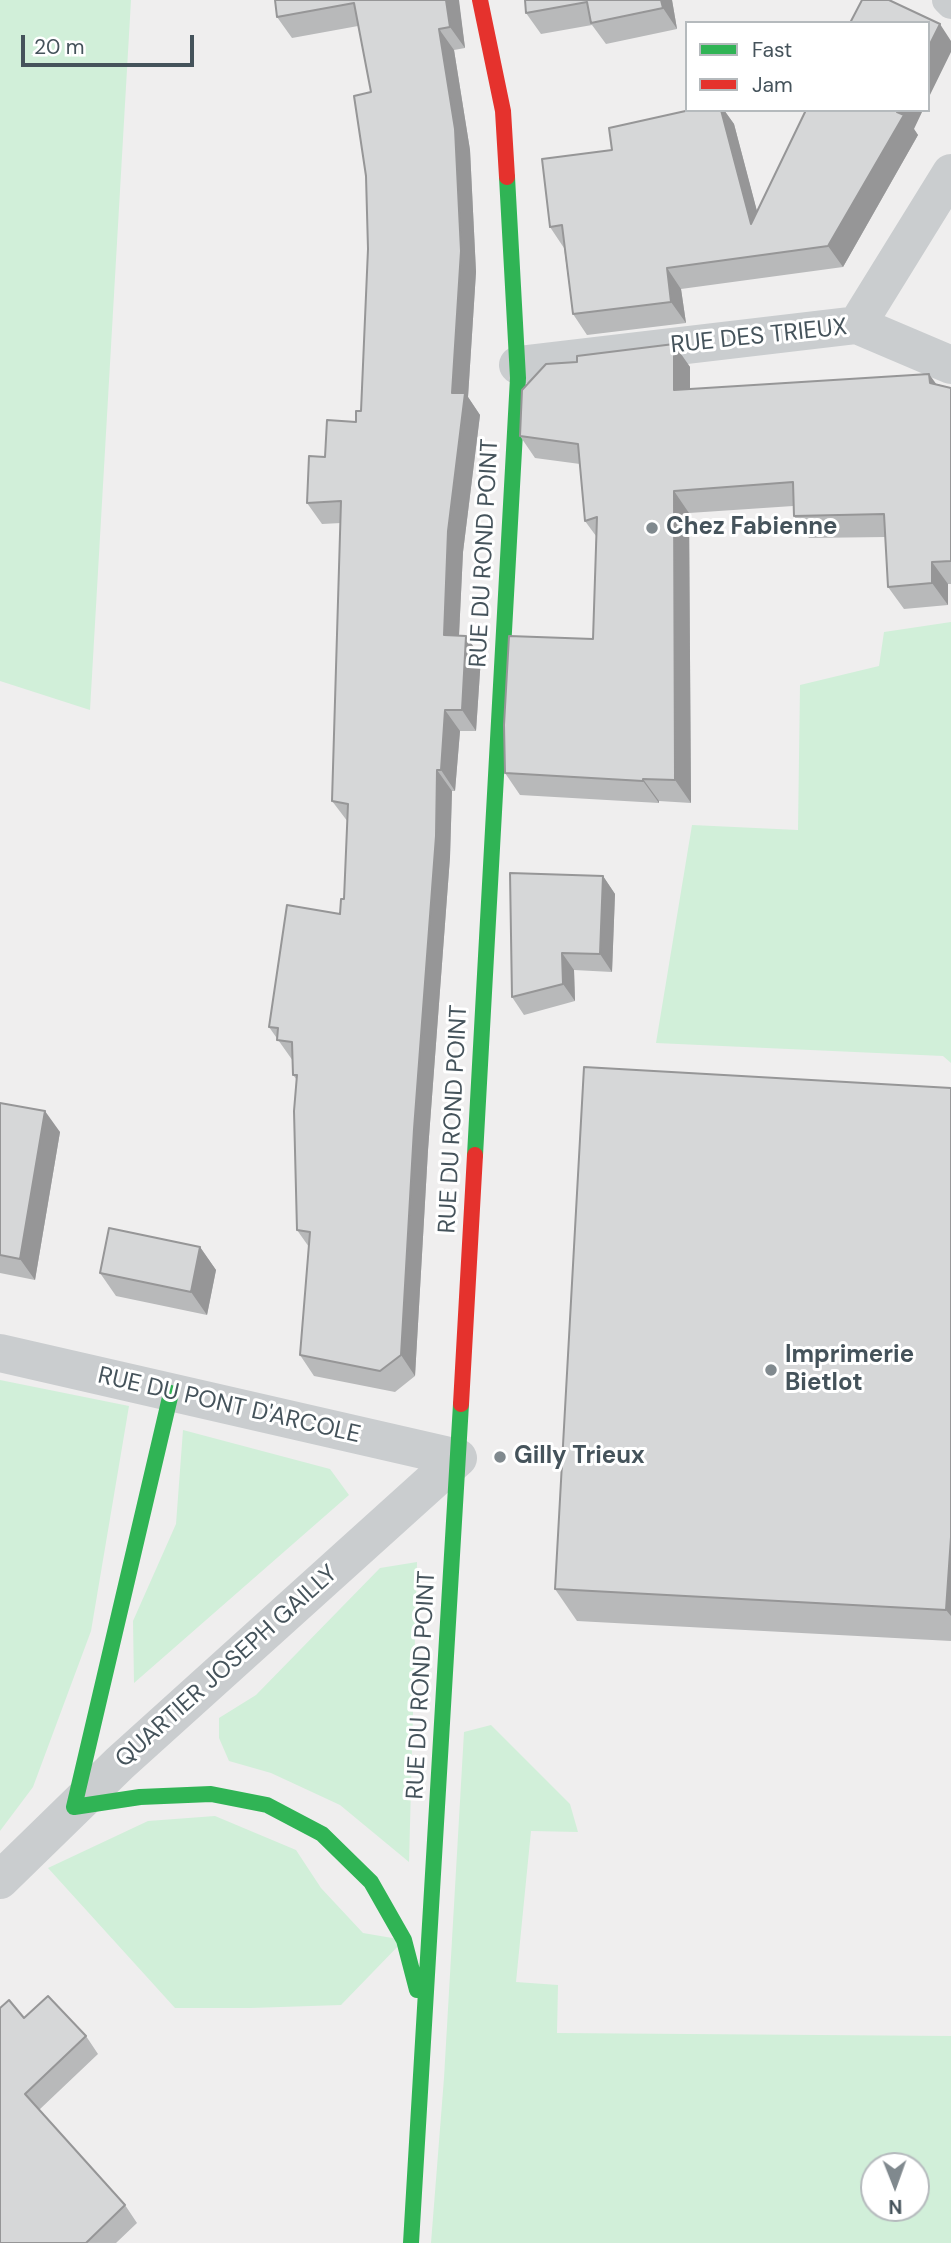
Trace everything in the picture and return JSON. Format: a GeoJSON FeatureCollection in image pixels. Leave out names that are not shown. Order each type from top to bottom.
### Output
{"type":"FeatureCollection","features":[{"type":"Feature","properties":{"kind":"street","name":"RUE DU ROND POINT"},"geometry":{"type":"LineString","coordinates":[[411,2243],[458,1458],[518,365],[503,111],[480,0]]}},
{"type":"Feature","properties":{"kind":"street"},"geometry":{"type":"LineString","coordinates":[[857,325],[951,173]]}},
{"type":"Feature","properties":{"kind":"street","name":"RUE DES TRIEUX"},"geometry":{"type":"LineString","coordinates":[[518,365],[857,325],[951,365]]}},
{"type":"Feature","properties":{"kind":"street","name":"RUE DU PONT D'ARCOLE"},"geometry":{"type":"LineString","coordinates":[[0,1353],[458,1458]]}},
{"type":"Feature","properties":{"kind":"street"},"geometry":{"type":"LineString","coordinates":[[171,1393],[74,1807],[140,1797],[211,1794],[267,1805],[322,1834],[371,1882],[404,1940],[425,2022]]}},
{"type":"Feature","properties":{"kind":"street","name":"QUARTIER JOSEPH GAILLY"},"geometry":{"type":"LineString","coordinates":[[0,1880],[120,1763],[458,1458]]}},
{"type":"Feature","properties":{"kind":"lane"},"geometry":{"type":"LineString","coordinates":[[947,0],[951,4]]}},
{"type":"Feature","properties":{"kind":"green space"},"geometry":{"type":"Polygon","coordinates":[[[0,0],[131,0],[90,710],[0,681],[0,0]]]}},
{"type":"Feature","properties":{"kind":"green space"},"geometry":{"type":"Polygon","coordinates":[[[951,622],[951,1063],[943,1056],[656,1043],[692,825],[798,830],[800,685],[879,666],[884,632],[951,622]]]}},
{"type":"Feature","properties":{"kind":"green space"},"geometry":{"type":"Polygon","coordinates":[[[0,1380],[129,1406],[91,1631],[33,1787],[0,1831],[0,1380]]]}},
{"type":"Feature","properties":{"kind":"green space"},"geometry":{"type":"Polygon","coordinates":[[[183,1430],[330,1469],[349,1495],[134,1683],[133,1621],[176,1524],[183,1430]]]}},
{"type":"Feature","properties":{"kind":"green space"},"geometry":{"type":"Polygon","coordinates":[[[417,1562],[409,1862],[340,1805],[271,1773],[229,1761],[219,1738],[219,1718],[256,1695],[380,1568],[417,1562]]]}},
{"type":"Feature","properties":{"kind":"green space"},"geometry":{"type":"Polygon","coordinates":[[[491,1725],[570,1804],[578,1832],[531,1831],[516,1982],[558,1985],[557,2033],[951,2036],[951,2243],[431,2243],[444,2078],[464,1732],[491,1725]]]}},
{"type":"Feature","properties":{"kind":"green space"},"geometry":{"type":"Polygon","coordinates":[[[215,1816],[296,1850],[321,1888],[363,1933],[404,1940],[341,2005],[175,2008],[48,1868],[148,1821],[215,1816]]]}},
{"type":"Feature","properties":{"kind":"building"},"geometry":{"type":"Polygon","coordinates":[[[275,0],[446,0],[450,27],[439,29],[455,129],[461,251],[452,393],[465,393],[448,531],[444,635],[466,636],[462,710],[445,710],[441,770],[437,770],[436,836],[414,1129],[401,1355],[380,1371],[300,1355],[310,1232],[297,1230],[294,1111],[297,1075],[293,1075],[292,1042],[277,1040],[278,1028],[269,1027],[287,905],[340,914],[341,899],[344,899],[348,804],[332,801],[341,501],[307,503],[309,456],[325,457],[327,420],[356,422],[356,411],[361,411],[368,249],[366,176],[354,96],[371,92],[354,3],[277,17],[275,0]]]}},
{"type":"Feature","properties":{"kind":"building"},"geometry":{"type":"Polygon","coordinates":[[[525,0],[661,0],[663,8],[591,23],[587,2],[526,13],[525,0]]]}},
{"type":"Feature","properties":{"kind":"building"},"geometry":{"type":"Polygon","coordinates":[[[862,0],[889,0],[940,24],[930,44],[930,21],[851,21],[862,0]]]}},
{"type":"Feature","properties":{"kind":"building"},"geometry":{"type":"Polygon","coordinates":[[[685,111],[722,112],[751,224],[805,112],[897,112],[904,115],[828,246],[667,268],[671,302],[573,314],[562,225],[550,227],[542,159],[612,150],[609,128],[685,111]]]}},
{"type":"Feature","properties":{"kind":"building"},"geometry":{"type":"Polygon","coordinates":[[[674,344],[674,390],[929,374],[930,383],[951,388],[951,561],[932,562],[932,583],[888,587],[884,514],[794,516],[793,482],[674,491],[675,780],[643,781],[505,773],[504,725],[509,636],[593,639],[597,517],[585,521],[578,444],[520,436],[522,390],[546,364],[577,362],[577,356],[674,344]]]}},
{"type":"Feature","properties":{"kind":"building"},"geometry":{"type":"Polygon","coordinates":[[[510,873],[603,876],[600,954],[562,953],[563,984],[512,997],[510,873]]]}},
{"type":"Feature","properties":{"kind":"building","name":"Imprimerie Bietlot"},"geometry":{"type":"Polygon","coordinates":[[[584,1067],[951,1088],[951,1537],[946,1610],[555,1589],[584,1067]]]}},
{"type":"Feature","properties":{"kind":"building"},"geometry":{"type":"Polygon","coordinates":[[[0,1103],[45,1111],[20,1259],[0,1255],[0,1103]]]}},
{"type":"Feature","properties":{"kind":"building"},"geometry":{"type":"Polygon","coordinates":[[[109,1228],[200,1247],[191,1292],[100,1273],[109,1228]]]}},
{"type":"Feature","properties":{"kind":"building"},"geometry":{"type":"Polygon","coordinates":[[[48,1996],[86,2036],[25,2094],[125,2205],[86,2243],[0,2243],[0,2008],[9,2000],[24,2018],[48,1996]]]}},
{"type":"Feature","properties":{"kind":"traffic: fast"},"geometry":{"type":"LineString","coordinates":[[475,1155],[518,378],[507,177]]}},
{"type":"Feature","properties":{"kind":"traffic: fast"},"geometry":{"type":"LineString","coordinates":[[171,1393],[74,1807],[140,1797],[211,1794],[267,1805],[322,1834],[371,1882],[404,1940],[417,1990]]}},
{"type":"Feature","properties":{"kind":"traffic: fast"},"geometry":{"type":"LineString","coordinates":[[411,2243],[461,1404]]}},
{"type":"Feature","properties":{"kind":"traffic: jam"},"geometry":{"type":"LineString","coordinates":[[480,0],[503,111],[507,177]]}},
{"type":"Feature","properties":{"kind":"traffic: jam"},"geometry":{"type":"LineString","coordinates":[[461,1404],[475,1155]]}},
{"type":"Feature","properties":{"kind":"place","name":"Chez Fabienne"},"geometry":{"type":"Point","coordinates":[652,528]}},
{"type":"Feature","properties":{"kind":"place","name":"Imprimerie Bietlot"},"geometry":{"type":"Point","coordinates":[771,1370]}},
{"type":"Feature","properties":{"kind":"place","name":"Gilly Trieux"},"geometry":{"type":"Point","coordinates":[500,1457]}}]}
